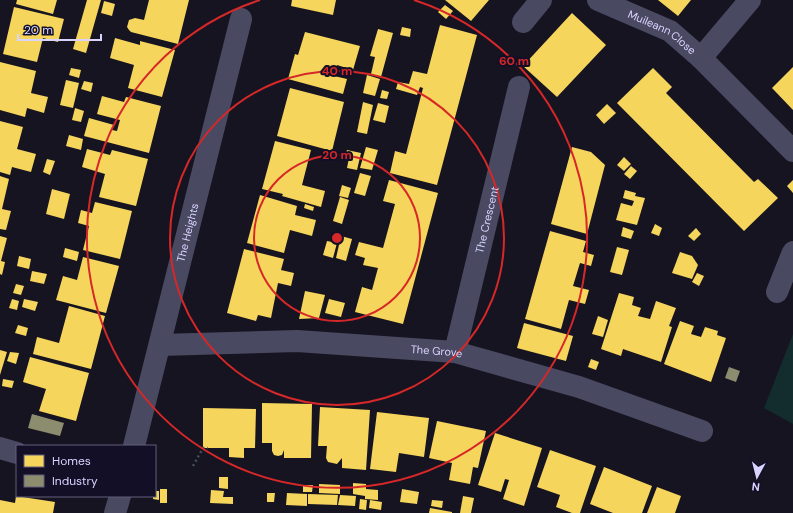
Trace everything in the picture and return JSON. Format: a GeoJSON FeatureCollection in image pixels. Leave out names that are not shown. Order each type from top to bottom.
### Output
{"type":"FeatureCollection","features":[{"type":"Feature","properties":{"kind":"street"},"geometry":{"type":"LineString","coordinates":[[523,22],[541,0]]}},
{"type":"Feature","properties":{"kind":"street","name":"Muileann Close"},"geometry":{"type":"LineString","coordinates":[[598,0],[670,31],[701,58],[793,151]]}},
{"type":"Feature","properties":{"kind":"street"},"geometry":{"type":"LineString","coordinates":[[701,58],[750,0]]}},
{"type":"Feature","properties":{"kind":"street","name":"The Heights"},"geometry":{"type":"LineString","coordinates":[[134,445],[241,19]]}},
{"type":"Feature","properties":{"kind":"street","name":"The Crescent"},"geometry":{"type":"LineString","coordinates":[[455,352],[519,87]]}},
{"type":"Feature","properties":{"kind":"street"},"geometry":{"type":"LineString","coordinates":[[777,292],[793,252]]}},
{"type":"Feature","properties":{"kind":"street","name":"The Grove"},"geometry":{"type":"LineString","coordinates":[[160,345],[297,341],[455,352],[579,387],[702,431]]}},
{"type":"Feature","properties":{"kind":"street"},"geometry":{"type":"LineString","coordinates":[[0,448],[16,453]]}},
{"type":"Feature","properties":{"kind":"street"},"geometry":{"type":"LineString","coordinates":[[115,513],[120,497]]}},
{"type":"Feature","properties":{"kind":"path"},"geometry":{"type":"LineString","coordinates":[[193,466],[203,448],[208,448]]}},
{"type":"Feature","properties":{"kind":"green space"},"geometry":{"type":"Polygon","coordinates":[[[793,334],[793,424],[764,408],[793,334]]]}},
{"type":"Feature","properties":{"kind":"building: Homes"},"geometry":{"type":"Polygon","coordinates":[[[17,0],[57,0],[53,14],[16,4],[17,0]]]}},
{"type":"Feature","properties":{"kind":"building: Homes"},"geometry":{"type":"Polygon","coordinates":[[[87,0],[101,0],[86,53],[73,49],[87,0]]]}},
{"type":"Feature","properties":{"kind":"building: Homes"},"geometry":{"type":"Polygon","coordinates":[[[149,0],[189,0],[178,44],[131,32],[127,27],[129,20],[135,18],[144,20],[149,0]]]}},
{"type":"Feature","properties":{"kind":"building: Homes"},"geometry":{"type":"Polygon","coordinates":[[[292,0],[336,0],[333,15],[291,6],[292,0]]]}},
{"type":"Feature","properties":{"kind":"building: Homes"},"geometry":{"type":"Polygon","coordinates":[[[445,0],[489,0],[471,21],[445,0]]]}},
{"type":"Feature","properties":{"kind":"building: Homes"},"geometry":{"type":"Polygon","coordinates":[[[658,0],[691,0],[678,16],[658,0]]]}},
{"type":"Feature","properties":{"kind":"building: Homes"},"geometry":{"type":"Polygon","coordinates":[[[104,1],[115,4],[112,16],[101,13],[104,1]]]}},
{"type":"Feature","properties":{"kind":"building: Homes"},"geometry":{"type":"Polygon","coordinates":[[[445,5],[453,11],[446,19],[438,12],[445,5]]]}},
{"type":"Feature","properties":{"kind":"building: Homes"},"geometry":{"type":"Polygon","coordinates":[[[14,7],[64,19],[58,42],[43,38],[37,62],[3,54],[14,7]]]}},
{"type":"Feature","properties":{"kind":"building: Homes"},"geometry":{"type":"Polygon","coordinates":[[[572,13],[606,45],[557,97],[523,66],[572,13]]]}},
{"type":"Feature","properties":{"kind":"building: Homes"},"geometry":{"type":"Polygon","coordinates":[[[440,25],[477,35],[437,185],[390,173],[395,151],[406,154],[423,88],[420,87],[417,95],[396,89],[398,82],[409,84],[413,71],[427,74],[440,25]]]}},
{"type":"Feature","properties":{"kind":"building: Homes"},"geometry":{"type":"Polygon","coordinates":[[[402,27],[411,29],[410,37],[400,35],[402,27]]]}},
{"type":"Feature","properties":{"kind":"building: Homes"},"geometry":{"type":"Polygon","coordinates":[[[378,29],[393,33],[381,77],[371,74],[375,57],[370,56],[378,29]]]}},
{"type":"Feature","properties":{"kind":"building: Homes"},"geometry":{"type":"Polygon","coordinates":[[[305,32],[360,46],[353,70],[337,65],[334,76],[347,79],[343,94],[288,79],[295,54],[298,55],[305,32]]]}},
{"type":"Feature","properties":{"kind":"building: Homes"},"geometry":{"type":"Polygon","coordinates":[[[115,38],[140,45],[140,41],[175,50],[162,97],[128,88],[134,65],[110,58],[115,38]]]}},
{"type":"Feature","properties":{"kind":"building: Homes"},"geometry":{"type":"Polygon","coordinates":[[[0,62],[36,71],[31,93],[48,97],[44,113],[27,108],[25,117],[0,110],[0,62]]]}},
{"type":"Feature","properties":{"kind":"building: Homes"},"geometry":{"type":"Polygon","coordinates":[[[793,67],[793,110],[772,88],[793,67]]]}},
{"type":"Feature","properties":{"kind":"building: Homes"},"geometry":{"type":"Polygon","coordinates":[[[71,68],[81,70],[79,78],[69,75],[71,68]]]}},
{"type":"Feature","properties":{"kind":"building: Homes"},"geometry":{"type":"Polygon","coordinates":[[[653,68],[672,87],[666,93],[754,182],[758,179],[778,198],[744,231],[617,103],[653,68]]]}},
{"type":"Feature","properties":{"kind":"building: Homes"},"geometry":{"type":"Polygon","coordinates":[[[367,75],[380,79],[375,96],[363,93],[367,75]]]}},
{"type":"Feature","properties":{"kind":"building: Homes"},"geometry":{"type":"Polygon","coordinates":[[[66,80],[79,83],[73,108],[60,105],[66,80]]]}},
{"type":"Feature","properties":{"kind":"building: Homes"},"geometry":{"type":"Polygon","coordinates":[[[84,81],[93,83],[91,92],[81,89],[84,81]]]}},
{"type":"Feature","properties":{"kind":"building: Homes"},"geometry":{"type":"Polygon","coordinates":[[[290,88],[344,102],[332,151],[277,136],[290,88]]]}},
{"type":"Feature","properties":{"kind":"building: Homes"},"geometry":{"type":"Polygon","coordinates":[[[382,90],[389,92],[387,99],[380,98],[382,90]]]}},
{"type":"Feature","properties":{"kind":"building: Homes"},"geometry":{"type":"Polygon","coordinates":[[[102,96],[124,102],[126,97],[161,106],[149,153],[84,136],[89,118],[114,125],[112,130],[117,131],[120,120],[97,114],[102,96]]]}},
{"type":"Feature","properties":{"kind":"building: Homes"},"geometry":{"type":"Polygon","coordinates":[[[363,102],[373,105],[367,134],[357,132],[363,102]]]}},
{"type":"Feature","properties":{"kind":"building: Homes"},"geometry":{"type":"Polygon","coordinates":[[[378,103],[389,106],[385,123],[373,120],[378,103]]]}},
{"type":"Feature","properties":{"kind":"building: Homes"},"geometry":{"type":"Polygon","coordinates":[[[607,104],[616,113],[604,124],[596,115],[607,104]]]}},
{"type":"Feature","properties":{"kind":"building: Homes"},"geometry":{"type":"Polygon","coordinates":[[[75,108],[84,111],[81,122],[72,120],[75,108]]]}},
{"type":"Feature","properties":{"kind":"building: Homes"},"geometry":{"type":"Polygon","coordinates":[[[0,121],[23,127],[17,149],[36,154],[31,172],[12,167],[10,175],[0,172],[0,121]]]}},
{"type":"Feature","properties":{"kind":"building: Homes"},"geometry":{"type":"Polygon","coordinates":[[[69,135],[83,139],[81,150],[66,146],[69,135]]]}},
{"type":"Feature","properties":{"kind":"building: Homes"},"geometry":{"type":"Polygon","coordinates":[[[275,141],[311,150],[302,185],[325,191],[321,207],[282,196],[283,194],[262,189],[275,141]]]}},
{"type":"Feature","properties":{"kind":"building: Homes"},"geometry":{"type":"Polygon","coordinates":[[[366,147],[378,150],[372,170],[360,168],[366,147]]]}},
{"type":"Feature","properties":{"kind":"building: Homes"},"geometry":{"type":"Polygon","coordinates":[[[572,147],[591,152],[605,165],[587,234],[551,224],[572,147]]]}},
{"type":"Feature","properties":{"kind":"building: Homes"},"geometry":{"type":"Polygon","coordinates":[[[87,149],[110,155],[112,150],[148,159],[136,206],[99,197],[105,174],[82,167],[87,149]]]}},
{"type":"Feature","properties":{"kind":"building: Homes"},"geometry":{"type":"Polygon","coordinates":[[[347,150],[361,153],[357,170],[347,168],[349,158],[345,157],[347,150]]]}},
{"type":"Feature","properties":{"kind":"building: Homes"},"geometry":{"type":"Polygon","coordinates":[[[624,157],[631,164],[624,171],[617,165],[624,157]]]}},
{"type":"Feature","properties":{"kind":"building: Homes"},"geometry":{"type":"Polygon","coordinates":[[[47,159],[55,161],[50,175],[43,172],[47,159]]]}},
{"type":"Feature","properties":{"kind":"building: Homes"},"geometry":{"type":"Polygon","coordinates":[[[631,166],[637,171],[630,179],[624,174],[631,166]]]}},
{"type":"Feature","properties":{"kind":"building: Homes"},"geometry":{"type":"Polygon","coordinates":[[[360,173],[371,176],[365,196],[354,193],[360,173]]]}},
{"type":"Feature","properties":{"kind":"building: Homes"},"geometry":{"type":"Polygon","coordinates":[[[0,176],[9,179],[2,209],[11,211],[6,230],[0,229],[0,176]]]}},
{"type":"Feature","properties":{"kind":"building: Homes"},"geometry":{"type":"Polygon","coordinates":[[[389,180],[438,193],[403,324],[355,312],[362,287],[372,290],[378,268],[363,265],[365,258],[355,255],[359,242],[383,248],[395,204],[383,201],[389,180]]]}},
{"type":"Feature","properties":{"kind":"building: Homes"},"geometry":{"type":"Polygon","coordinates":[[[793,180],[793,193],[787,186],[793,180]]]}},
{"type":"Feature","properties":{"kind":"building: Homes"},"geometry":{"type":"Polygon","coordinates":[[[342,185],[351,188],[348,198],[339,196],[342,185]]]}},
{"type":"Feature","properties":{"kind":"building: Homes"},"geometry":{"type":"Polygon","coordinates":[[[52,189],[70,194],[64,219],[46,214],[52,189]]]}},
{"type":"Feature","properties":{"kind":"building: Homes"},"geometry":{"type":"Polygon","coordinates":[[[625,190],[636,193],[635,196],[645,198],[637,225],[616,220],[621,203],[632,206],[634,201],[623,198],[625,190]]]}},
{"type":"Feature","properties":{"kind":"building: Homes"},"geometry":{"type":"Polygon","coordinates":[[[260,195],[297,206],[295,215],[316,220],[312,236],[290,230],[284,253],[247,243],[260,195]]]}},
{"type":"Feature","properties":{"kind":"building: Homes"},"geometry":{"type":"Polygon","coordinates":[[[340,197],[349,200],[342,224],[333,221],[340,197]]]}},
{"type":"Feature","properties":{"kind":"building: Homes"},"geometry":{"type":"Polygon","coordinates":[[[95,202],[132,211],[120,259],[83,250],[89,226],[78,223],[81,210],[92,213],[95,202]]]}},
{"type":"Feature","properties":{"kind":"building: Homes"},"geometry":{"type":"Polygon","coordinates":[[[305,204],[314,207],[313,211],[304,208],[305,204]]]}},
{"type":"Feature","properties":{"kind":"building: Homes"},"geometry":{"type":"Polygon","coordinates":[[[655,224],[662,228],[659,236],[651,233],[655,224]]]}},
{"type":"Feature","properties":{"kind":"building: Homes"},"geometry":{"type":"Polygon","coordinates":[[[623,227],[634,231],[631,239],[621,236],[623,227]]]}},
{"type":"Feature","properties":{"kind":"building: Homes"},"geometry":{"type":"Polygon","coordinates":[[[696,228],[701,234],[694,241],[688,236],[696,228]]]}},
{"type":"Feature","properties":{"kind":"building: Homes"},"geometry":{"type":"Polygon","coordinates":[[[550,231],[586,241],[583,252],[594,255],[591,266],[580,263],[573,286],[589,290],[585,304],[569,300],[561,329],[525,319],[550,231]]]}},
{"type":"Feature","properties":{"kind":"building: Homes"},"geometry":{"type":"Polygon","coordinates":[[[0,236],[7,238],[1,261],[5,262],[2,275],[0,274],[0,236]]]}},
{"type":"Feature","properties":{"kind":"building: Homes"},"geometry":{"type":"Polygon","coordinates":[[[341,236],[352,239],[346,261],[336,258],[341,236]]]}},
{"type":"Feature","properties":{"kind":"building: Homes"},"geometry":{"type":"Polygon","coordinates":[[[327,241],[337,243],[333,258],[323,255],[327,241]]]}},
{"type":"Feature","properties":{"kind":"building: Homes"},"geometry":{"type":"Polygon","coordinates":[[[617,247],[629,250],[622,275],[610,272],[617,247]]]}},
{"type":"Feature","properties":{"kind":"building: Homes"},"geometry":{"type":"Polygon","coordinates":[[[65,248],[79,252],[77,261],[63,257],[65,248]]]}},
{"type":"Feature","properties":{"kind":"building: Homes"},"geometry":{"type":"Polygon","coordinates":[[[244,249],[284,259],[281,270],[294,273],[291,286],[278,283],[271,318],[258,315],[256,321],[227,313],[244,249]]]}},
{"type":"Feature","properties":{"kind":"building: Homes"},"geometry":{"type":"Polygon","coordinates":[[[680,252],[692,256],[698,265],[692,279],[672,273],[680,252]]]}},
{"type":"Feature","properties":{"kind":"building: Homes"},"geometry":{"type":"Polygon","coordinates":[[[19,256],[31,259],[29,269],[17,266],[19,256]]]}},
{"type":"Feature","properties":{"kind":"building: Homes"},"geometry":{"type":"Polygon","coordinates":[[[83,257],[119,266],[106,313],[56,300],[63,276],[77,280],[83,257]]]}},
{"type":"Feature","properties":{"kind":"building: Homes"},"geometry":{"type":"Polygon","coordinates":[[[32,271],[47,274],[44,284],[30,281],[32,271]]]}},
{"type":"Feature","properties":{"kind":"building: Homes"},"geometry":{"type":"Polygon","coordinates":[[[697,273],[704,276],[699,286],[692,282],[697,273]]]}},
{"type":"Feature","properties":{"kind":"building: Homes"},"geometry":{"type":"Polygon","coordinates":[[[16,284],[24,286],[21,295],[13,293],[16,284]]]}},
{"type":"Feature","properties":{"kind":"building: Homes"},"geometry":{"type":"Polygon","coordinates":[[[305,291],[325,295],[319,318],[299,319],[305,291]]]}},
{"type":"Feature","properties":{"kind":"building: Homes"},"geometry":{"type":"Polygon","coordinates":[[[619,293],[634,297],[632,305],[641,308],[638,316],[650,319],[656,301],[676,308],[669,326],[672,327],[661,362],[623,349],[621,356],[601,349],[619,293]]]}},
{"type":"Feature","properties":{"kind":"building: Homes"},"geometry":{"type":"Polygon","coordinates":[[[12,299],[19,301],[17,310],[9,308],[12,299]]]}},
{"type":"Feature","properties":{"kind":"building: Homes"},"geometry":{"type":"Polygon","coordinates":[[[24,299],[38,302],[35,311],[22,307],[24,299]]]}},
{"type":"Feature","properties":{"kind":"building: Homes"},"geometry":{"type":"Polygon","coordinates":[[[329,299],[345,303],[341,317],[325,313],[329,299]]]}},
{"type":"Feature","properties":{"kind":"building: Homes"},"geometry":{"type":"Polygon","coordinates":[[[69,306],[105,316],[91,369],[33,354],[37,337],[59,343],[69,306]]]}},
{"type":"Feature","properties":{"kind":"building: Homes"},"geometry":{"type":"Polygon","coordinates":[[[598,316],[608,320],[603,337],[592,334],[598,316]]]}},
{"type":"Feature","properties":{"kind":"building: Homes"},"geometry":{"type":"Polygon","coordinates":[[[680,321],[694,326],[691,334],[701,337],[705,327],[718,331],[717,335],[726,338],[711,382],[664,364],[680,321]]]}},
{"type":"Feature","properties":{"kind":"building: Homes"},"geometry":{"type":"Polygon","coordinates":[[[524,323],[573,336],[566,361],[517,348],[524,323]]]}},
{"type":"Feature","properties":{"kind":"building: Homes"},"geometry":{"type":"Polygon","coordinates":[[[18,325],[28,328],[26,336],[15,333],[18,325]]]}},
{"type":"Feature","properties":{"kind":"building: Homes"},"geometry":{"type":"Polygon","coordinates":[[[0,350],[7,352],[0,375],[0,350]]]}},
{"type":"Feature","properties":{"kind":"building: Homes"},"geometry":{"type":"Polygon","coordinates":[[[10,352],[19,353],[16,364],[7,361],[10,352]]]}},
{"type":"Feature","properties":{"kind":"building: Homes"},"geometry":{"type":"Polygon","coordinates":[[[30,357],[89,373],[76,421],[39,411],[46,389],[23,382],[30,357]]]}},
{"type":"Feature","properties":{"kind":"building: Homes"},"geometry":{"type":"Polygon","coordinates":[[[591,359],[599,362],[596,370],[588,367],[591,359]]]}},
{"type":"Feature","properties":{"kind":"building: Homes"},"geometry":{"type":"Polygon","coordinates":[[[3,379],[14,381],[12,388],[2,386],[3,379]]]}},
{"type":"Feature","properties":{"kind":"building: Homes"},"geometry":{"type":"Polygon","coordinates":[[[262,403],[312,404],[311,458],[284,458],[284,450],[282,455],[274,455],[272,451],[272,443],[262,443],[262,403]]]}},
{"type":"Feature","properties":{"kind":"building: Homes"},"geometry":{"type":"Polygon","coordinates":[[[320,407],[370,410],[366,470],[342,468],[342,458],[337,464],[328,462],[326,458],[327,446],[318,446],[320,407]]]}},
{"type":"Feature","properties":{"kind":"building: Homes"},"geometry":{"type":"Polygon","coordinates":[[[203,408],[256,409],[255,448],[244,448],[244,458],[229,457],[229,448],[203,448],[203,408]]]}},
{"type":"Feature","properties":{"kind":"building: Homes"},"geometry":{"type":"Polygon","coordinates":[[[377,412],[429,418],[424,457],[399,453],[396,472],[370,469],[377,412]]]}},
{"type":"Feature","properties":{"kind":"building: Homes"},"geometry":{"type":"Polygon","coordinates":[[[437,421],[486,431],[478,468],[473,467],[470,484],[449,480],[452,463],[429,458],[437,421]]]}},
{"type":"Feature","properties":{"kind":"building: Homes"},"geometry":{"type":"Polygon","coordinates":[[[495,433],[542,448],[524,506],[503,499],[509,480],[505,479],[501,492],[478,485],[495,433]]]}},
{"type":"Feature","properties":{"kind":"building: Homes"},"geometry":{"type":"Polygon","coordinates":[[[550,450],[596,466],[580,513],[572,513],[556,507],[560,495],[537,487],[550,450]]]}},
{"type":"Feature","properties":{"kind":"building: Homes"},"geometry":{"type":"Polygon","coordinates":[[[604,467],[652,486],[642,513],[613,513],[590,504],[604,467]]]}},
{"type":"Feature","properties":{"kind":"building: Homes"},"geometry":{"type":"Polygon","coordinates":[[[219,477],[228,477],[228,489],[219,488],[219,477]]]}},
{"type":"Feature","properties":{"kind":"building: Homes"},"geometry":{"type":"Polygon","coordinates":[[[353,483],[366,484],[366,489],[378,490],[378,500],[365,499],[365,496],[353,494],[353,483]]]}},
{"type":"Feature","properties":{"kind":"building: Homes"},"geometry":{"type":"Polygon","coordinates":[[[319,484],[340,485],[340,494],[319,493],[319,484]]]}},
{"type":"Feature","properties":{"kind":"building: Homes"},"geometry":{"type":"Polygon","coordinates":[[[303,485],[313,485],[312,492],[303,492],[303,485]]]}},
{"type":"Feature","properties":{"kind":"building: Homes"},"geometry":{"type":"Polygon","coordinates":[[[657,487],[681,496],[675,513],[647,513],[657,487]]]}},
{"type":"Feature","properties":{"kind":"building: Homes"},"geometry":{"type":"Polygon","coordinates":[[[160,489],[167,489],[167,503],[160,503],[160,489]]]}},
{"type":"Feature","properties":{"kind":"building: Homes"},"geometry":{"type":"Polygon","coordinates":[[[402,489],[419,492],[417,504],[400,502],[402,489]]]}},
{"type":"Feature","properties":{"kind":"building: Homes"},"geometry":{"type":"Polygon","coordinates":[[[211,490],[224,491],[223,497],[233,497],[233,504],[210,503],[211,490]]]}},
{"type":"Feature","properties":{"kind":"building: Homes"},"geometry":{"type":"Polygon","coordinates":[[[156,491],[159,491],[159,500],[153,499],[153,497],[156,497],[156,491]]]}},
{"type":"Feature","properties":{"kind":"building: Homes"},"geometry":{"type":"Polygon","coordinates":[[[267,493],[275,493],[274,502],[267,502],[267,493]]]}},
{"type":"Feature","properties":{"kind":"building: Homes"},"geometry":{"type":"Polygon","coordinates":[[[287,493],[307,494],[307,506],[286,505],[287,493]]]}},
{"type":"Feature","properties":{"kind":"building: Homes"},"geometry":{"type":"Polygon","coordinates":[[[308,494],[338,495],[337,505],[308,504],[308,494]]]}},
{"type":"Feature","properties":{"kind":"building: Homes"},"geometry":{"type":"Polygon","coordinates":[[[340,495],[356,496],[355,506],[338,505],[340,495]]]}},
{"type":"Feature","properties":{"kind":"building: Homes"},"geometry":{"type":"Polygon","coordinates":[[[16,496],[55,502],[53,513],[0,513],[0,500],[15,503],[16,496]]]}},
{"type":"Feature","properties":{"kind":"building: Homes"},"geometry":{"type":"Polygon","coordinates":[[[463,496],[474,498],[471,513],[460,513],[463,496]]]}},
{"type":"Feature","properties":{"kind":"building: Homes"},"geometry":{"type":"Polygon","coordinates":[[[360,499],[367,500],[366,510],[359,509],[360,499]]]}},
{"type":"Feature","properties":{"kind":"building: Homes"},"geometry":{"type":"Polygon","coordinates":[[[370,500],[382,502],[381,510],[369,508],[370,500]]]}},
{"type":"Feature","properties":{"kind":"building: Homes"},"geometry":{"type":"Polygon","coordinates":[[[432,500],[443,501],[442,508],[431,506],[432,500]]]}},
{"type":"Feature","properties":{"kind":"building: Homes"},"geometry":{"type":"Polygon","coordinates":[[[430,508],[452,512],[452,513],[429,513],[430,508]]]}},
{"type":"Feature","properties":{"kind":"building: Industry"},"geometry":{"type":"Polygon","coordinates":[[[729,367],[740,371],[736,382],[725,378],[729,367]]]}},
{"type":"Feature","properties":{"kind":"building: Industry"},"geometry":{"type":"Polygon","coordinates":[[[32,414],[64,423],[60,436],[28,428],[32,414]]]}}]}
